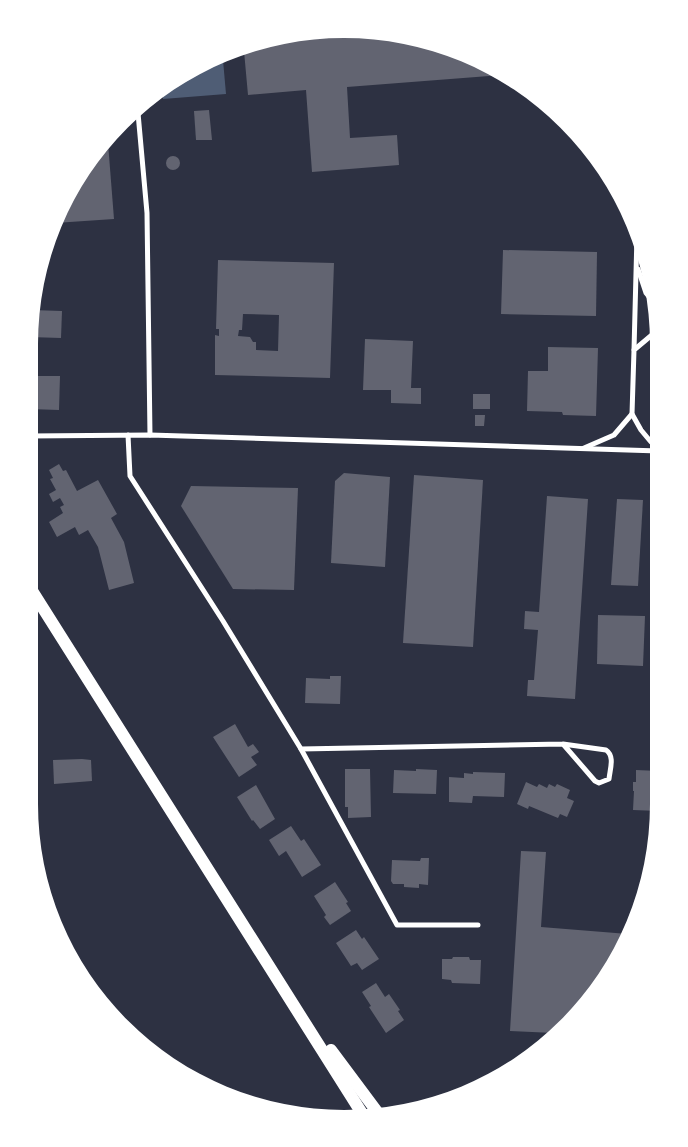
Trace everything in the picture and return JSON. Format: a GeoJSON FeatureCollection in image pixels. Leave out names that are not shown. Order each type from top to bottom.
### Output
{"type":"FeatureCollection","features":[{"type":"Feature","properties":{"kind":"main road"},"geometry":{"type":"LineString","coordinates":[[38,600],[359,1109]]}},
{"type":"Feature","properties":{"kind":"main road"},"geometry":{"type":"LineString","coordinates":[[280,982],[374,1108]]}},
{"type":"Feature","properties":{"kind":"street"},"geometry":{"type":"LineString","coordinates":[[138,117],[147,213],[150,434]]}},
{"type":"Feature","properties":{"kind":"street"},"geometry":{"type":"LineString","coordinates":[[637,255],[632,414],[650,441]]}},
{"type":"Feature","properties":{"kind":"street"},"geometry":{"type":"LineString","coordinates":[[637,266],[646,294]]}},
{"type":"Feature","properties":{"kind":"street"},"geometry":{"type":"LineString","coordinates":[[634,350],[650,336]]}},
{"type":"Feature","properties":{"kind":"street"},"geometry":{"type":"LineString","coordinates":[[582,449],[614,435],[632,414]]}},
{"type":"Feature","properties":{"kind":"street"},"geometry":{"type":"LineString","coordinates":[[128,434],[130,476],[219,615],[301,749],[397,925],[478,925]]}},
{"type":"Feature","properties":{"kind":"street"},"geometry":{"type":"LineString","coordinates":[[38,436],[150,434],[650,451]]}},
{"type":"Feature","properties":{"kind":"street"},"geometry":{"type":"LineString","coordinates":[[301,749],[563,744],[610,752],[612,759],[609,779],[599,783],[595,781],[563,744]]}},
{"type":"Feature","properties":{"kind":"water"},"geometry":{"type":"Polygon","coordinates":[[[223,63],[226,94],[163,99],[163,97],[174,89],[208,69],[223,63]]]}},
{"type":"Feature","properties":{"kind":"building"},"geometry":{"type":"Polygon","coordinates":[[[324,38],[364,38],[404,43],[443,54],[492,76],[347,87],[350,138],[397,135],[399,165],[312,172],[306,90],[248,95],[244,54],[284,43],[324,38]]]}},
{"type":"Feature","properties":{"kind":"building"},"geometry":{"type":"Polygon","coordinates":[[[209,110],[212,140],[196,140],[194,111],[209,110]]]}},
{"type":"Feature","properties":{"kind":"building"},"geometry":{"type":"Polygon","coordinates":[[[108,148],[114,219],[63,222],[89,174],[108,148]]]}},
{"type":"Feature","properties":{"kind":"building"},"geometry":{"type":"Polygon","coordinates":[[[173,156],[178,158],[180,163],[178,168],[173,170],[168,168],[166,163],[168,158],[173,156]]]}},
{"type":"Feature","properties":{"kind":"building"},"geometry":{"type":"Polygon","coordinates":[[[503,250],[597,252],[596,316],[501,314],[503,250]]]}},
{"type":"Feature","properties":{"kind":"building"},"geometry":{"type":"Polygon","coordinates":[[[218,260],[334,263],[330,378],[215,375],[215,335],[219,336],[219,329],[216,329],[218,260]],[[243,314],[242,330],[239,330],[238,336],[250,337],[253,342],[256,342],[256,350],[278,351],[279,315],[243,314]]]}},
{"type":"Feature","properties":{"kind":"building"},"geometry":{"type":"Polygon","coordinates":[[[39,310],[62,311],[61,338],[38,337],[39,310]]]}},
{"type":"Feature","properties":{"kind":"building"},"geometry":{"type":"Polygon","coordinates":[[[365,339],[413,341],[411,388],[421,388],[421,404],[391,403],[391,390],[363,390],[365,339]]]}},
{"type":"Feature","properties":{"kind":"building"},"geometry":{"type":"Polygon","coordinates":[[[548,347],[598,348],[596,416],[563,415],[562,412],[527,411],[528,371],[548,371],[548,347]]]}},
{"type":"Feature","properties":{"kind":"building"},"geometry":{"type":"Polygon","coordinates":[[[38,376],[60,376],[59,410],[38,409],[38,376]]]}},
{"type":"Feature","properties":{"kind":"building"},"geometry":{"type":"Polygon","coordinates":[[[473,394],[490,394],[490,409],[473,409],[473,394]]]}},
{"type":"Feature","properties":{"kind":"building"},"geometry":{"type":"Polygon","coordinates":[[[475,415],[485,415],[484,426],[475,426],[475,415]]]}},
{"type":"Feature","properties":{"kind":"building"},"geometry":{"type":"Polygon","coordinates":[[[59,464],[63,471],[66,470],[77,491],[98,480],[117,514],[111,518],[124,542],[134,583],[109,590],[98,547],[88,530],[79,535],[75,527],[57,537],[49,522],[63,513],[60,507],[64,505],[60,498],[53,502],[49,494],[56,490],[50,479],[53,478],[49,470],[59,464]]]}},
{"type":"Feature","properties":{"kind":"building"},"geometry":{"type":"Polygon","coordinates":[[[344,473],[390,477],[385,567],[331,563],[335,481],[344,473]]]}},
{"type":"Feature","properties":{"kind":"building"},"geometry":{"type":"Polygon","coordinates":[[[414,475],[483,480],[473,647],[403,643],[414,475]]]}},
{"type":"Feature","properties":{"kind":"building"},"geometry":{"type":"Polygon","coordinates":[[[191,486],[298,488],[294,590],[233,589],[181,506],[191,486]]]}},
{"type":"Feature","properties":{"kind":"building"},"geometry":{"type":"Polygon","coordinates":[[[547,496],[588,499],[575,699],[527,696],[528,680],[534,680],[538,630],[524,629],[525,611],[539,612],[547,496]]]}},
{"type":"Feature","properties":{"kind":"building"},"geometry":{"type":"Polygon","coordinates":[[[617,499],[643,500],[638,586],[611,585],[617,499]]]}},
{"type":"Feature","properties":{"kind":"building"},"geometry":{"type":"Polygon","coordinates":[[[598,615],[645,616],[643,666],[597,664],[598,615]]]}},
{"type":"Feature","properties":{"kind":"building"},"geometry":{"type":"Polygon","coordinates":[[[330,676],[341,676],[340,704],[305,703],[306,678],[330,679],[330,676]]]}},
{"type":"Feature","properties":{"kind":"building"},"geometry":{"type":"Polygon","coordinates":[[[235,724],[248,747],[253,744],[259,752],[251,757],[257,765],[239,777],[213,737],[235,724]]]}},
{"type":"Feature","properties":{"kind":"building"},"geometry":{"type":"Polygon","coordinates":[[[53,760],[91,760],[92,781],[54,784],[53,760]]]}},
{"type":"Feature","properties":{"kind":"building"},"geometry":{"type":"Polygon","coordinates":[[[345,769],[370,769],[371,817],[348,818],[348,807],[345,807],[345,769]]]}},
{"type":"Feature","properties":{"kind":"building"},"geometry":{"type":"Polygon","coordinates":[[[416,769],[437,770],[436,794],[393,793],[394,770],[416,771],[416,769]]]}},
{"type":"Feature","properties":{"kind":"building"},"geometry":{"type":"Polygon","coordinates":[[[636,770],[650,771],[650,811],[633,810],[633,782],[636,782],[636,770]]]}},
{"type":"Feature","properties":{"kind":"building"},"geometry":{"type":"Polygon","coordinates":[[[473,772],[505,773],[504,797],[473,796],[472,803],[449,802],[449,777],[464,778],[464,773],[473,774],[473,772]]]}},
{"type":"Feature","properties":{"kind":"building"},"geometry":{"type":"Polygon","coordinates":[[[526,782],[537,787],[539,784],[547,788],[549,784],[555,787],[557,784],[570,790],[567,798],[574,801],[567,817],[560,814],[558,818],[529,806],[528,809],[517,804],[526,782]]]}},
{"type":"Feature","properties":{"kind":"building"},"geometry":{"type":"Polygon","coordinates":[[[256,785],[275,819],[260,829],[252,821],[237,797],[256,785]]]}},
{"type":"Feature","properties":{"kind":"building"},"geometry":{"type":"Polygon","coordinates":[[[291,826],[301,841],[304,839],[321,865],[302,877],[286,851],[279,856],[269,840],[291,826]]]}},
{"type":"Feature","properties":{"kind":"building"},"geometry":{"type":"Polygon","coordinates":[[[521,851],[546,852],[541,927],[621,933],[599,973],[561,1020],[546,1033],[510,1031],[521,851]]]}},
{"type":"Feature","properties":{"kind":"building"},"geometry":{"type":"Polygon","coordinates":[[[421,858],[429,858],[428,885],[419,884],[419,888],[404,887],[404,884],[393,884],[391,881],[392,860],[420,861],[421,858]]]}},
{"type":"Feature","properties":{"kind":"building"},"geometry":{"type":"Polygon","coordinates":[[[335,882],[348,902],[346,903],[351,911],[330,925],[314,896],[335,882]]]}},
{"type":"Feature","properties":{"kind":"building"},"geometry":{"type":"Polygon","coordinates":[[[356,930],[362,939],[364,937],[379,959],[362,970],[357,963],[351,966],[336,943],[356,930]]]}},
{"type":"Feature","properties":{"kind":"building"},"geometry":{"type":"Polygon","coordinates":[[[453,957],[469,957],[470,960],[481,960],[480,984],[452,983],[451,980],[442,979],[442,959],[452,959],[453,957]]]}},
{"type":"Feature","properties":{"kind":"building"},"geometry":{"type":"Polygon","coordinates":[[[376,983],[385,997],[389,994],[400,1010],[398,1011],[404,1020],[386,1033],[369,1007],[371,1006],[362,992],[376,983]]]}}]}
